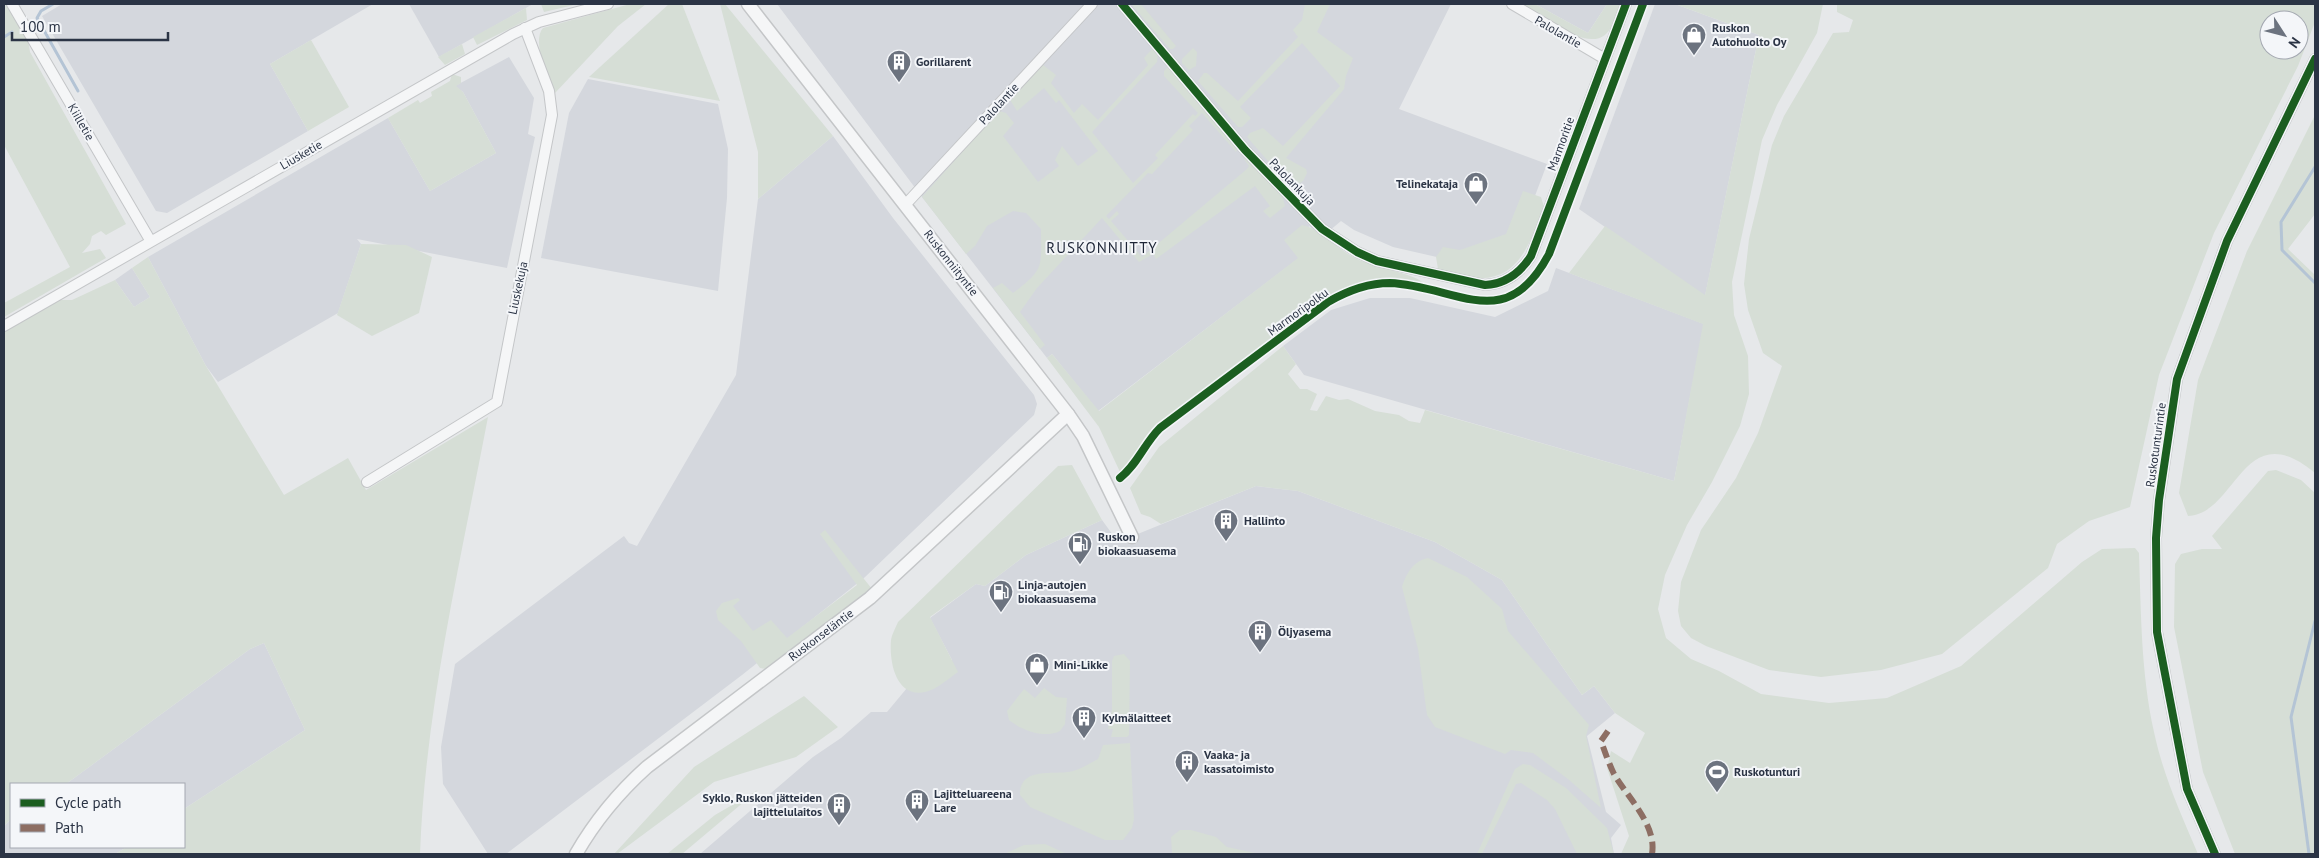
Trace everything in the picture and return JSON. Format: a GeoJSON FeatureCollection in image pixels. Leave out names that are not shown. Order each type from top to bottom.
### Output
{"type":"FeatureCollection","features":[{"type":"Feature","properties":{"kind":"street","name":"Kiilletie"},"geometry":{"type":"LineString","coordinates":[[12,4],[150,240]]}},
{"type":"Feature","properties":{"kind":"street","name":"Liusketie"},"geometry":{"type":"LineString","coordinates":[[4,326],[150,240],[525,28],[608,4]]}},
{"type":"Feature","properties":{"kind":"street","name":"Ruskonniityntie"},"geometry":{"type":"LineString","coordinates":[[748,4],[1068,414],[1087,444],[1132,537]]}},
{"type":"Feature","properties":{"kind":"street","name":"Palolantie"},"geometry":{"type":"LineString","coordinates":[[906,204],[1092,4]]}},
{"type":"Feature","properties":{"kind":"street","name":"Palolankuja"},"geometry":{"type":"LineString","coordinates":[[1122,4],[1245,150],[1322,229],[1357,252],[1396,267],[1473,284],[1485,285],[1503,282]]}},
{"type":"Feature","properties":{"kind":"street","name":"Palolantie"},"geometry":{"type":"LineString","coordinates":[[1512,4],[1605,59]]}},
{"type":"Feature","properties":{"kind":"street","name":"Marmoritie"},"geometry":{"type":"LineString","coordinates":[[1503,282],[1519,272],[1534,251],[1626,4]]}},
{"type":"Feature","properties":{"kind":"street","name":"Liuskekuja"},"geometry":{"type":"LineString","coordinates":[[367,482],[497,402],[552,115],[549,91],[525,28]]}},
{"type":"Feature","properties":{"kind":"street","name":"Ruskotunturintie"},"geometry":{"type":"LineString","coordinates":[[2215,854],[2187,789],[2157,632],[2156,538],[2159,500],[2177,379],[2227,241],[2315,58]]}},
{"type":"Feature","properties":{"kind":"street","name":"Ruskonseläntie"},"geometry":{"type":"LineString","coordinates":[[576,854],[604,811],[627,785],[647,767],[870,598],[1068,414]]}},
{"type":"Feature","properties":{"kind":"shaded area"},"geometry":{"type":"Polygon","coordinates":[[[4,4],[7,4],[28,40],[30,52],[126,224],[106,235],[101,231],[92,236],[90,244],[82,253],[100,249],[106,258],[4,317],[4,303],[70,267],[4,145],[4,4]]]}},
{"type":"Feature","properties":{"kind":"shaded area"},"geometry":{"type":"Polygon","coordinates":[[[62,4],[373,4],[270,64],[308,131],[167,213],[156,211],[42,16],[62,4]]]}},
{"type":"Feature","properties":{"kind":"shaded area"},"geometry":{"type":"Polygon","coordinates":[[[409,4],[533,4],[439,57],[409,4]]]}},
{"type":"Feature","properties":{"kind":"shaded area"},"geometry":{"type":"Polygon","coordinates":[[[541,4],[578,4],[544,12],[541,4]]]}},
{"type":"Feature","properties":{"kind":"shaded area"},"geometry":{"type":"Polygon","coordinates":[[[630,4],[646,4],[618,26],[555,93],[545,70],[540,51],[540,34],[543,28],[630,4]]]}},
{"type":"Feature","properties":{"kind":"shaded area"},"geometry":{"type":"Polygon","coordinates":[[[669,4],[682,4],[720,101],[589,77],[669,4]]]}},
{"type":"Feature","properties":{"kind":"shaded area"},"geometry":{"type":"Polygon","coordinates":[[[720,4],[725,4],[833,136],[758,199],[758,152],[720,4]]]}},
{"type":"Feature","properties":{"kind":"shaded area"},"geometry":{"type":"Polygon","coordinates":[[[777,4],[1451,4],[1399,109],[1547,164],[1521,233],[1463,263],[1393,247],[1354,230],[1341,221],[1322,237],[1309,226],[1299,258],[1098,411],[1052,354],[1047,358],[922,197],[777,4]]]}},
{"type":"Feature","properties":{"kind":"shaded area"},"geometry":{"type":"Polygon","coordinates":[[[1131,4],[1141,4],[1176,46],[1173,49],[1170,49],[1131,4]]]}},
{"type":"Feature","properties":{"kind":"shaded area"},"geometry":{"type":"Polygon","coordinates":[[[1305,4],[1330,4],[1317,32],[1353,58],[1346,76],[1344,89],[1286,158],[1306,169],[1307,173],[1303,181],[1294,187],[1289,185],[1247,137],[1250,133],[1263,128],[1283,146],[1340,86],[1302,43],[1240,107],[1251,118],[1242,127],[1238,127],[1198,81],[1204,73],[1207,73],[1238,101],[1298,37],[1293,30],[1302,20],[1305,4]]]}},
{"type":"Feature","properties":{"kind":"shaded area"},"geometry":{"type":"Polygon","coordinates":[[[1522,4],[1535,4],[1588,33],[1607,4],[1621,4],[1611,28],[1605,35],[1596,39],[1586,39],[1563,30],[1522,4]]]}},
{"type":"Feature","properties":{"kind":"shaded area"},"geometry":{"type":"Polygon","coordinates":[[[1535,4],[1607,4],[1588,33],[1535,4]]]}},
{"type":"Feature","properties":{"kind":"shaded area"},"geometry":{"type":"Polygon","coordinates":[[[1655,4],[1675,4],[1759,35],[1705,296],[1579,209],[1655,4]]]}},
{"type":"Feature","properties":{"kind":"shaded area"},"geometry":{"type":"Polygon","coordinates":[[[1675,4],[1823,4],[1817,33],[1777,105],[1762,140],[1732,282],[1734,315],[1748,356],[1749,394],[1740,426],[1712,482],[1687,525],[1665,575],[1658,609],[1666,638],[1691,659],[1719,671],[1761,694],[1829,703],[1887,698],[1961,666],[2082,562],[2102,549],[2135,548],[2139,553],[2144,665],[2154,732],[2167,779],[2198,854],[1621,854],[1629,836],[1607,768],[1611,751],[1630,763],[1645,733],[1615,713],[1594,686],[1582,695],[1502,580],[1435,542],[1298,491],[1256,486],[1161,524],[1141,514],[1130,488],[1159,447],[1283,346],[1296,364],[1288,374],[1300,389],[1307,389],[1317,394],[1310,410],[1317,411],[1326,396],[1339,400],[1348,399],[1375,411],[1399,415],[1409,421],[1420,423],[1425,410],[1674,481],[1703,324],[1569,273],[1605,226],[1705,295],[1759,35],[1675,4]]]}},
{"type":"Feature","properties":{"kind":"shaded area"},"geometry":{"type":"Polygon","coordinates":[[[1837,4],[2315,4],[2315,22],[2309,38],[2309,10],[2259,10],[2259,60],[2300,60],[2214,233],[2159,375],[2130,507],[2089,521],[2057,544],[2048,568],[1942,654],[1881,670],[1821,677],[1769,670],[1706,646],[1691,638],[1681,626],[1678,611],[1681,582],[1701,530],[1736,478],[1758,433],[1782,366],[1763,353],[1748,310],[1744,284],[1749,239],[1772,145],[1784,116],[1833,33],[1849,32],[1853,20],[1837,12],[1837,4]]]}},
{"type":"Feature","properties":{"kind":"shaded area"},"geometry":{"type":"Polygon","coordinates":[[[526,8],[527,20],[477,45],[473,37],[526,8]]]}},
{"type":"Feature","properties":{"kind":"shaded area"},"geometry":{"type":"Polygon","coordinates":[[[311,40],[349,107],[308,131],[270,64],[311,40]]]}},
{"type":"Feature","properties":{"kind":"shaded area"},"geometry":{"type":"Polygon","coordinates":[[[462,44],[465,54],[445,65],[438,57],[462,44]]]}},
{"type":"Feature","properties":{"kind":"shaded area"},"geometry":{"type":"Polygon","coordinates":[[[1193,48],[1197,52],[1196,66],[1189,70],[1182,63],[1182,59],[1193,48]]]}},
{"type":"Feature","properties":{"kind":"shaded area"},"geometry":{"type":"Polygon","coordinates":[[[1152,49],[1158,53],[1157,62],[1092,132],[1133,183],[1158,158],[1155,155],[1193,114],[1195,116],[1198,113],[1164,76],[1164,71],[1168,67],[1171,67],[1239,145],[1236,152],[1202,113],[1189,126],[1193,130],[1152,174],[1148,173],[1106,216],[1109,219],[1117,211],[1119,214],[1111,221],[1142,257],[1247,169],[1249,166],[1244,159],[1248,158],[1282,195],[1285,206],[1270,218],[1263,211],[1270,206],[1255,186],[1156,259],[1153,254],[1139,262],[1102,218],[1037,288],[1020,312],[1045,345],[1040,349],[993,288],[1002,283],[1013,293],[1036,272],[1041,260],[1041,229],[1026,213],[1013,211],[987,226],[975,246],[966,254],[922,197],[999,111],[1006,113],[1014,123],[1003,136],[1038,182],[1059,166],[1055,160],[1062,146],[1078,166],[1098,151],[1059,100],[1056,103],[1044,88],[1017,111],[1010,100],[1043,65],[1056,75],[1051,83],[1074,113],[1082,104],[1098,120],[1148,65],[1144,58],[1152,49]]]}},
{"type":"Feature","properties":{"kind":"shaded area"},"geometry":{"type":"Polygon","coordinates":[[[509,57],[534,98],[528,134],[535,137],[507,268],[357,239],[361,244],[338,313],[218,382],[206,366],[148,257],[388,118],[430,191],[496,153],[463,92],[455,86],[509,57]]]}},
{"type":"Feature","properties":{"kind":"shaded area"},"geometry":{"type":"Polygon","coordinates":[[[452,74],[461,77],[461,83],[456,86],[463,92],[496,153],[430,191],[388,118],[418,100],[420,103],[432,96],[431,92],[450,81],[452,74]]]}},
{"type":"Feature","properties":{"kind":"shaded area"},"geometry":{"type":"Polygon","coordinates":[[[588,79],[718,104],[728,149],[727,198],[718,291],[541,258],[569,113],[588,79]]]}},
{"type":"Feature","properties":{"kind":"shaded area"},"geometry":{"type":"Polygon","coordinates":[[[2315,115],[2315,214],[2288,249],[2315,275],[2315,473],[2291,458],[2272,454],[2256,460],[2243,471],[2218,500],[2205,511],[2188,516],[2179,493],[2198,380],[2247,251],[2315,115]]]}},
{"type":"Feature","properties":{"kind":"shaded area"},"geometry":{"type":"Polygon","coordinates":[[[833,136],[893,218],[1034,395],[1037,404],[1034,415],[864,578],[742,675],[506,854],[488,854],[443,784],[441,747],[455,664],[624,536],[629,543],[637,546],[736,375],[758,199],[833,136]]]}},
{"type":"Feature","properties":{"kind":"shaded area"},"geometry":{"type":"Polygon","coordinates":[[[1523,191],[1541,197],[1544,207],[1526,249],[1518,261],[1508,270],[1496,276],[1482,278],[1443,272],[1438,269],[1436,257],[1443,247],[1460,250],[1506,234],[1523,191]]]}},
{"type":"Feature","properties":{"kind":"shaded area"},"geometry":{"type":"Polygon","coordinates":[[[1302,225],[1316,230],[1343,251],[1357,259],[1411,276],[1422,282],[1378,280],[1353,285],[1325,299],[1157,427],[1130,465],[1120,472],[1099,427],[1047,358],[1052,354],[1099,411],[1298,258],[1284,240],[1302,225]]]}},
{"type":"Feature","properties":{"kind":"shaded area"},"geometry":{"type":"Polygon","coordinates":[[[361,244],[406,245],[432,257],[419,313],[372,336],[337,315],[361,244]]]}},
{"type":"Feature","properties":{"kind":"shaded area"},"geometry":{"type":"Polygon","coordinates":[[[148,257],[206,366],[284,495],[348,458],[366,490],[488,417],[456,580],[437,690],[423,800],[420,854],[115,854],[125,848],[185,848],[185,808],[305,730],[264,643],[250,649],[67,783],[10,783],[10,820],[4,826],[4,331],[58,300],[72,300],[115,280],[134,307],[150,297],[132,268],[148,257]]]}},
{"type":"Feature","properties":{"kind":"shaded area"},"geometry":{"type":"Polygon","coordinates":[[[132,268],[150,297],[134,307],[115,280],[132,268]]]}},
{"type":"Feature","properties":{"kind":"shaded area"},"geometry":{"type":"Polygon","coordinates":[[[1556,268],[1704,324],[1674,481],[1304,375],[1283,346],[1331,310],[1370,298],[1410,298],[1495,317],[1548,291],[1556,268]]]}},
{"type":"Feature","properties":{"kind":"shaded area"},"geometry":{"type":"Polygon","coordinates":[[[1072,465],[1102,520],[1026,555],[985,586],[976,584],[930,617],[958,672],[929,691],[915,692],[907,690],[896,676],[891,658],[891,640],[898,622],[1058,466],[1072,465]]]}},
{"type":"Feature","properties":{"kind":"shaded area"},"geometry":{"type":"Polygon","coordinates":[[[2276,470],[2301,480],[2315,493],[2315,854],[2235,854],[2203,772],[2174,627],[2175,564],[2181,554],[2202,549],[2222,549],[2212,536],[2268,471],[2276,470]]]}},
{"type":"Feature","properties":{"kind":"shaded area"},"geometry":{"type":"Polygon","coordinates":[[[1256,486],[1298,491],[1435,542],[1502,580],[1582,695],[1594,686],[1615,713],[1587,736],[1606,812],[1621,825],[1611,838],[1614,854],[700,854],[813,757],[841,738],[871,712],[887,712],[907,688],[952,660],[930,618],[976,584],[985,586],[1026,555],[1102,520],[1118,542],[1256,486]]]}},
{"type":"Feature","properties":{"kind":"shaded area"},"geometry":{"type":"Polygon","coordinates":[[[825,530],[872,589],[766,669],[760,668],[741,641],[718,620],[716,611],[722,603],[738,598],[740,600],[733,606],[753,631],[771,620],[787,638],[857,585],[820,534],[825,530]]]}},
{"type":"Feature","properties":{"kind":"shaded area"},"geometry":{"type":"Polygon","coordinates":[[[1428,558],[1467,577],[1502,609],[1508,631],[1589,725],[1586,736],[1601,808],[1568,779],[1533,753],[1511,750],[1505,754],[1435,727],[1427,715],[1418,649],[1402,587],[1414,565],[1428,558]]]}},
{"type":"Feature","properties":{"kind":"shaded area"},"geometry":{"type":"Polygon","coordinates":[[[264,643],[305,730],[185,808],[185,783],[67,783],[250,649],[264,643]]]}},
{"type":"Feature","properties":{"kind":"shaded area"},"geometry":{"type":"Polygon","coordinates":[[[1124,654],[1130,661],[1129,735],[1127,737],[1111,737],[1113,729],[1108,729],[1112,710],[1112,661],[1114,656],[1124,654]]]}},
{"type":"Feature","properties":{"kind":"shaded area"},"geometry":{"type":"Polygon","coordinates":[[[1044,688],[1056,697],[1067,698],[1065,724],[1060,731],[1040,734],[1026,730],[1009,720],[1007,711],[1024,689],[1035,698],[1044,688]]]}},
{"type":"Feature","properties":{"kind":"shaded area"},"geometry":{"type":"Polygon","coordinates":[[[804,696],[838,727],[796,757],[714,782],[617,854],[614,854],[694,767],[804,696]]]}},
{"type":"Feature","properties":{"kind":"shaded area"},"geometry":{"type":"Polygon","coordinates":[[[1130,743],[1134,819],[1132,828],[1123,840],[1105,840],[1030,807],[1020,795],[1026,779],[1032,776],[1076,770],[1098,759],[1103,745],[1130,743]]]}},
{"type":"Feature","properties":{"kind":"shaded area"},"geometry":{"type":"Polygon","coordinates":[[[1523,764],[1530,765],[1566,788],[1607,828],[1614,854],[1577,854],[1555,809],[1547,800],[1521,783],[1516,784],[1482,854],[1477,854],[1515,769],[1523,764]]]}},
{"type":"Feature","properties":{"kind":"shaded area"},"geometry":{"type":"Polygon","coordinates":[[[758,790],[682,854],[667,854],[715,815],[758,790]]]}},
{"type":"Feature","properties":{"kind":"shaded area"},"geometry":{"type":"Polygon","coordinates":[[[10,820],[10,848],[125,848],[115,854],[4,854],[4,826],[10,820]]]}},
{"type":"Feature","properties":{"kind":"shaded area"},"geometry":{"type":"Polygon","coordinates":[[[1180,830],[1191,830],[1216,837],[1227,847],[1260,854],[1172,854],[1171,837],[1180,830]]]}},
{"type":"Feature","properties":{"kind":"shaded area"},"geometry":{"type":"Polygon","coordinates":[[[1045,844],[1067,854],[1004,854],[1024,845],[1045,844]]]}},
{"type":"Feature","properties":{"kind":"waterway"},"geometry":{"type":"LineString","coordinates":[[53,4],[41,11],[37,18],[78,91]]}},
{"type":"Feature","properties":{"kind":"waterway"},"geometry":{"type":"LineString","coordinates":[[4,37],[12,32]]}},
{"type":"Feature","properties":{"kind":"waterway"},"geometry":{"type":"LineString","coordinates":[[2315,167],[2281,222],[2282,250],[2315,283]]}},
{"type":"Feature","properties":{"kind":"waterway"},"geometry":{"type":"LineString","coordinates":[[2309,854],[2291,717],[2315,621]]}},
{"type":"Feature","properties":{"kind":"marked path"},"geometry":{"type":"LineString","coordinates":[[1608,731],[1601,741],[1614,774],[1646,822],[1652,843],[1652,854]]}},
{"type":"Feature","properties":{"kind":"cycle path"},"geometry":{"type":"LineString","coordinates":[[1122,4],[1245,150],[1322,229],[1357,252],[1377,261],[1485,285],[1506,280],[1522,268],[1531,256],[1626,4]]}},
{"type":"Feature","properties":{"kind":"cycle path","name":"Marmoripolku"},"geometry":{"type":"LineString","coordinates":[[1120,478],[1131,467],[1160,428],[1328,302],[1343,294],[1366,286],[1390,283],[1414,286],[1458,297],[1497,300],[1515,294],[1533,279],[1549,254],[1643,4]]}},
{"type":"Feature","properties":{"kind":"cycle path"},"geometry":{"type":"LineString","coordinates":[[2215,854],[2187,789],[2157,632],[2156,538],[2159,500],[2177,379],[2227,241],[2315,59]]}},
{"type":"Feature","properties":{"kind":"place","name":"Ruskon Autohuolto Oy"},"geometry":{"type":"Point","coordinates":[1694,56]}},
{"type":"Feature","properties":{"kind":"place","name":"Gorillarent"},"geometry":{"type":"Point","coordinates":[899,83]}},
{"type":"Feature","properties":{"kind":"place","name":"Telinekataja"},"geometry":{"type":"Point","coordinates":[1476,205]}},
{"type":"Feature","properties":{"kind":"place","name":"Hallinto"},"geometry":{"type":"Point","coordinates":[1226,542]}},
{"type":"Feature","properties":{"kind":"place","name":"Ruskon biokaasuasema"},"geometry":{"type":"Point","coordinates":[1080,565]}},
{"type":"Feature","properties":{"kind":"place","name":"Linja-autojen biokaasuasema"},"geometry":{"type":"Point","coordinates":[1001,613]}},
{"type":"Feature","properties":{"kind":"place","name":"Öljyasema"},"geometry":{"type":"Point","coordinates":[1260,653]}},
{"type":"Feature","properties":{"kind":"place","name":"Mini-Likke"},"geometry":{"type":"Point","coordinates":[1037,686]}},
{"type":"Feature","properties":{"kind":"place","name":"Kylmälaitteet"},"geometry":{"type":"Point","coordinates":[1084,739]}},
{"type":"Feature","properties":{"kind":"place","name":"Vaaka- ja kassatoimisto"},"geometry":{"type":"Point","coordinates":[1187,783]}},
{"type":"Feature","properties":{"kind":"place","name":"Ruskotunturi"},"geometry":{"type":"Point","coordinates":[1717,793]}},
{"type":"Feature","properties":{"kind":"place","name":"Lajitteluareena Lare"},"geometry":{"type":"Point","coordinates":[917,822]}},
{"type":"Feature","properties":{"kind":"place","name":"Syklo, Ruskon jätteiden lajittelulaitos"},"geometry":{"type":"Point","coordinates":[839,826]}},
{"type":"Feature","properties":{"kind":"district","name":"RUSKONNIITTY"},"geometry":{"type":"Point","coordinates":[1102,248]}}]}
